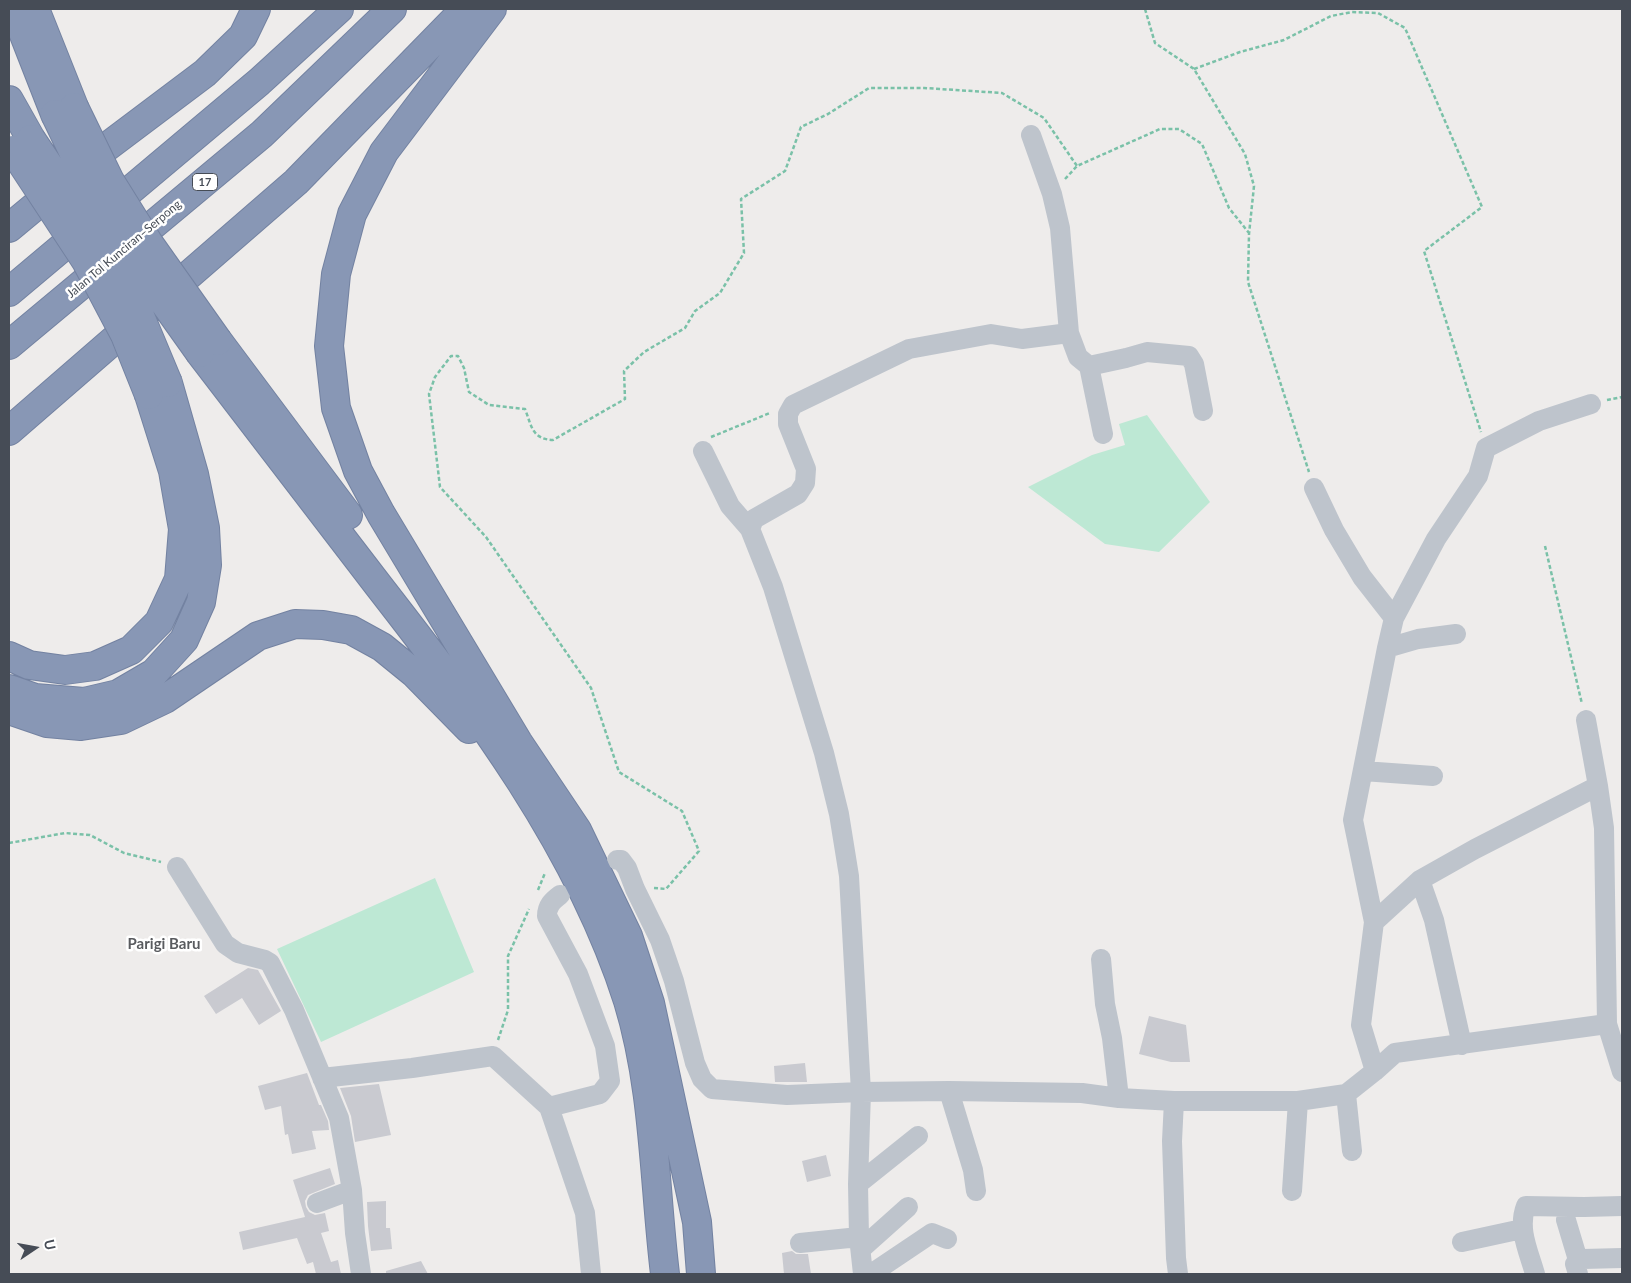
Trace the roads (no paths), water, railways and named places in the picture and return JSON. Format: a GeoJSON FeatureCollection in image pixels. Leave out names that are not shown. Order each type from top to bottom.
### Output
{"type":"FeatureCollection","features":[{"type":"Feature","properties":{"kind":"highway"},"geometry":{"type":"LineString","coordinates":[[16,9],[19,22],[64,111]]}},
{"type":"Feature","properties":{"kind":"highway"},"geometry":{"type":"LineString","coordinates":[[35,9],[64,111],[93,192],[130,256],[209,347],[518,742]]}},
{"type":"Feature","properties":{"kind":"highway"},"geometry":{"type":"LineString","coordinates":[[9,228],[104,149],[205,73],[243,36],[256,9]]}},
{"type":"Feature","properties":{"kind":"highway"},"geometry":{"type":"LineString","coordinates":[[9,292],[259,82],[338,9]]}},
{"type":"Feature","properties":{"kind":"highway","name":"Jalan Tol Kunciran–Serpong"},"geometry":{"type":"LineString","coordinates":[[9,345],[262,134],[392,9]]}},
{"type":"Feature","properties":{"kind":"highway"},"geometry":{"type":"LineString","coordinates":[[9,430],[296,182],[465,9]]}},
{"type":"Feature","properties":{"kind":"highway"},"geometry":{"type":"LineString","coordinates":[[492,9],[384,152],[352,214],[336,274],[329,346],[336,408],[358,471],[381,514],[518,742],[577,830],[628,936],[650,1003],[697,1222],[701,1274]]}},
{"type":"Feature","properties":{"kind":"highway"},"geometry":{"type":"LineString","coordinates":[[9,100],[18,144],[85,219],[135,304],[158,389],[184,529],[179,579],[160,622],[131,650],[95,666],[65,670],[29,666],[9,656]]}},
{"type":"Feature","properties":{"kind":"highway"},"geometry":{"type":"LineString","coordinates":[[209,347],[478,718],[521,781],[560,847],[604,934],[628,1003],[648,1086],[665,1274]]}},
{"type":"Feature","properties":{"kind":"highway"},"geometry":{"type":"LineString","coordinates":[[9,689],[35,698],[84,702],[118,694],[154,673],[184,640],[201,602],[207,565],[205,528],[194,474],[158,389]]}},
{"type":"Feature","properties":{"kind":"highway"},"geometry":{"type":"LineString","coordinates":[[9,710],[47,723],[81,726],[121,720],[165,700],[258,636],[295,624],[323,624],[351,630],[382,647],[414,673],[521,781]]}},
{"type":"Feature","properties":{"kind":"street"},"geometry":{"type":"LineString","coordinates":[[1031,135],[1052,194],[1060,228],[1069,333],[1078,357],[1089,366],[1103,434]]}},
{"type":"Feature","properties":{"kind":"street"},"geometry":{"type":"LineString","coordinates":[[750,529],[754,519],[798,494],[805,483],[806,469],[788,424],[788,414],[793,405],[909,349],[991,334],[1022,338],[1069,333]]}},
{"type":"Feature","properties":{"kind":"street"},"geometry":{"type":"LineString","coordinates":[[1089,366],[1147,352],[1189,356],[1194,364],[1203,411]]}},
{"type":"Feature","properties":{"kind":"street"},"geometry":{"type":"LineString","coordinates":[[1375,1071],[1361,1025],[1374,922],[1353,820],[1386,648],[1394,618],[1436,539],[1478,476],[1486,448],[1539,421],[1591,404]]}},
{"type":"Feature","properties":{"kind":"street"},"geometry":{"type":"LineString","coordinates":[[703,451],[730,506],[750,529],[773,587],[824,754],[839,814],[849,876],[861,1092],[858,1184],[863,1274]]}},
{"type":"Feature","properties":{"kind":"street"},"geometry":{"type":"LineString","coordinates":[[1314,488],[1334,530],[1362,578],[1394,618]]}},
{"type":"Feature","properties":{"kind":"street"},"geometry":{"type":"LineString","coordinates":[[1386,648],[1418,639],[1456,634]]}},
{"type":"Feature","properties":{"kind":"street"},"geometry":{"type":"LineString","coordinates":[[1586,720],[1604,828],[1607,1024],[1622,1072]]}},
{"type":"Feature","properties":{"kind":"street"},"geometry":{"type":"LineString","coordinates":[[1363,771],[1433,776]]}},
{"type":"Feature","properties":{"kind":"street"},"geometry":{"type":"LineString","coordinates":[[1374,922],[1420,880],[1475,849],[1598,786]]}},
{"type":"Feature","properties":{"kind":"street"},"geometry":{"type":"LineString","coordinates":[[617,860],[620,860],[627,868],[660,940],[674,981],[695,1063],[702,1079],[712,1089],[787,1095],[949,1091],[1082,1093],[1119,1098],[1174,1101],[1298,1101],[1346,1094],[1395,1053],[1607,1024]]}},
{"type":"Feature","properties":{"kind":"street"},"geometry":{"type":"LineString","coordinates":[[176,866],[225,944],[238,953],[266,960],[270,963],[294,1010],[339,1118],[352,1190],[355,1233],[361,1274]]}},
{"type":"Feature","properties":{"kind":"street"},"geometry":{"type":"LineString","coordinates":[[1420,880],[1434,920],[1462,1044]]}},
{"type":"Feature","properties":{"kind":"street"},"geometry":{"type":"LineString","coordinates":[[549,1106],[600,1094],[610,1081],[604,1046],[578,974],[548,916],[547,910],[560,895]]}},
{"type":"Feature","properties":{"kind":"street"},"geometry":{"type":"LineString","coordinates":[[1101,959],[1105,1004],[1112,1038],[1119,1098]]}},
{"type":"Feature","properties":{"kind":"street"},"geometry":{"type":"LineString","coordinates":[[322,1078],[412,1068],[493,1056],[549,1106],[585,1212],[591,1274]]}},
{"type":"Feature","properties":{"kind":"street"},"geometry":{"type":"LineString","coordinates":[[949,1091],[973,1170],[976,1191]]}},
{"type":"Feature","properties":{"kind":"street"},"geometry":{"type":"LineString","coordinates":[[1346,1094],[1352,1151]]}},
{"type":"Feature","properties":{"kind":"street"},"geometry":{"type":"LineString","coordinates":[[1174,1101],[1172,1141],[1178,1274]]}},
{"type":"Feature","properties":{"kind":"street"},"geometry":{"type":"LineString","coordinates":[[1292,1191],[1298,1101]]}},
{"type":"Feature","properties":{"kind":"street"},"geometry":{"type":"LineString","coordinates":[[858,1184],[918,1136]]}},
{"type":"Feature","properties":{"kind":"street"},"geometry":{"type":"LineString","coordinates":[[317,1203],[352,1190]]}},
{"type":"Feature","properties":{"kind":"street"},"geometry":{"type":"LineString","coordinates":[[1535,1274],[1522,1229],[1526,1206],[1622,1206]]}},
{"type":"Feature","properties":{"kind":"street"},"geometry":{"type":"LineString","coordinates":[[800,1243],[860,1243],[908,1207]]}},
{"type":"Feature","properties":{"kind":"street"},"geometry":{"type":"LineString","coordinates":[[1566,1220],[1578,1267]]}},
{"type":"Feature","properties":{"kind":"street"},"geometry":{"type":"LineString","coordinates":[[1462,1242],[1522,1229]]}},
{"type":"Feature","properties":{"kind":"street"},"geometry":{"type":"LineString","coordinates":[[871,1274],[932,1233],[947,1238]]}},
{"type":"Feature","properties":{"kind":"street"},"geometry":{"type":"LineString","coordinates":[[1578,1267],[1583,1259],[1622,1258]]}},
{"type":"Feature","properties":{"kind":"district","name":"Parigi Baru"},"geometry":{"type":"Point","coordinates":[164,944]}}]}
